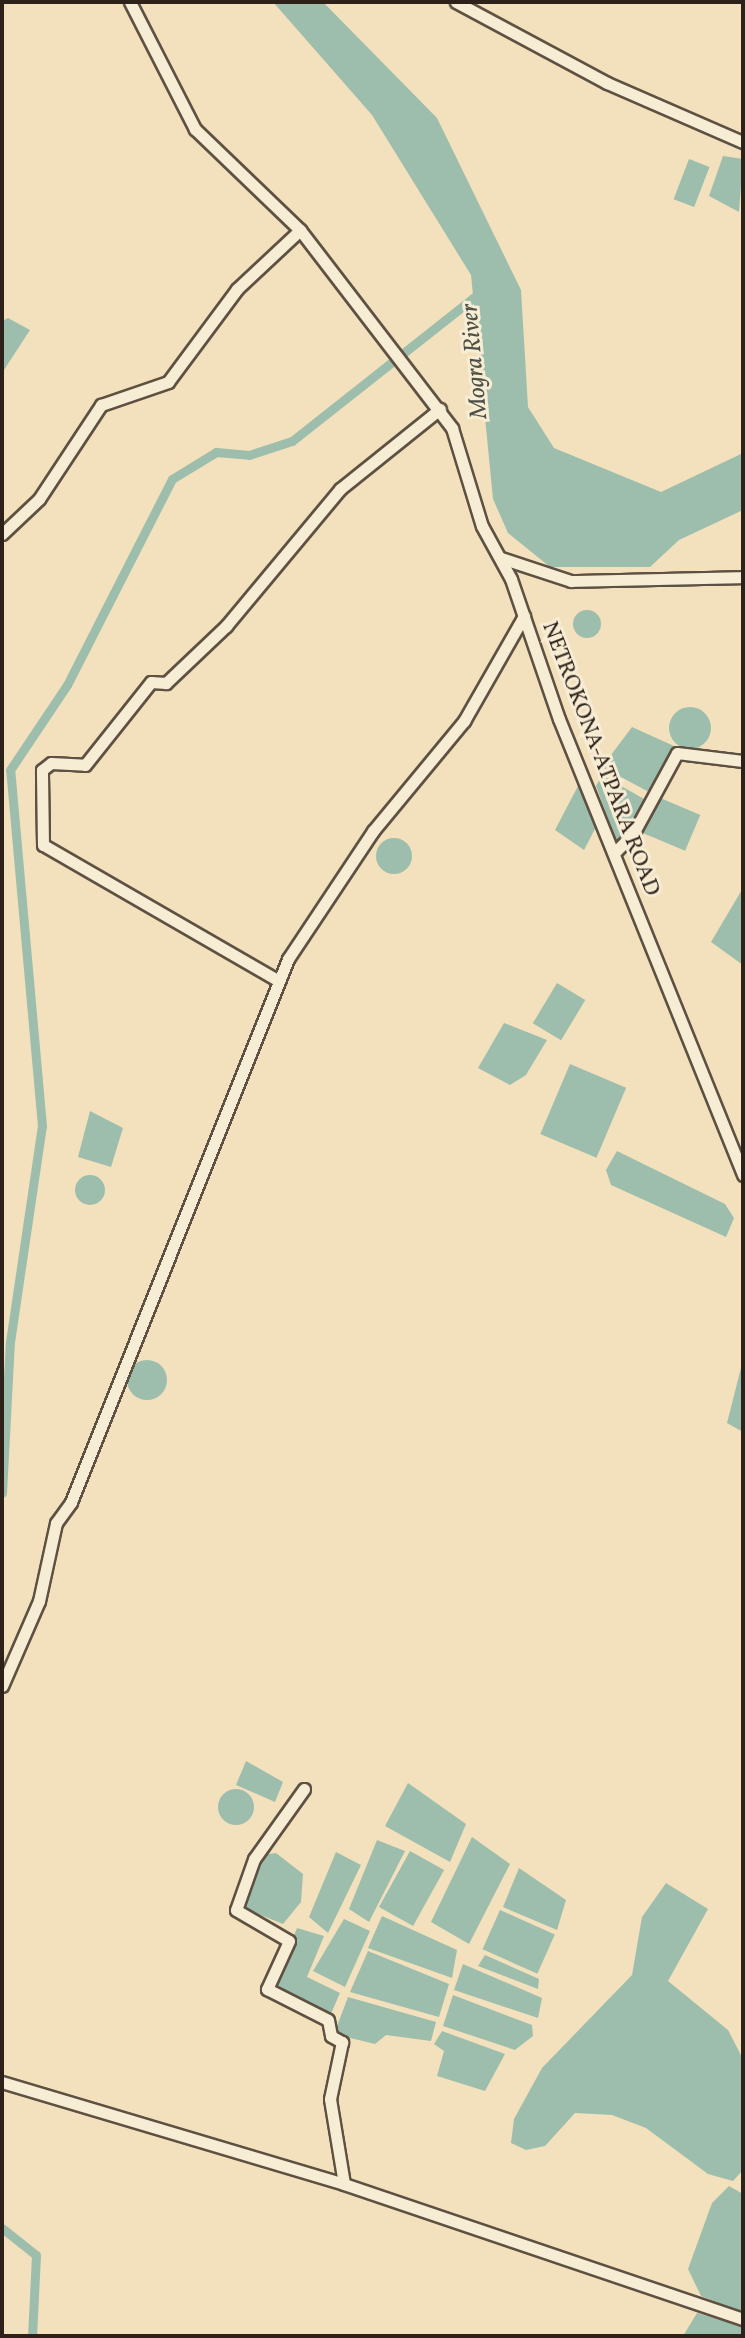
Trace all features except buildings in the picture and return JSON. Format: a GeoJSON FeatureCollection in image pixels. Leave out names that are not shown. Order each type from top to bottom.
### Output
{"type":"FeatureCollection","features":[{"type":"Feature","properties":{"kind":"street","name":"NETROKONA-ATPARA ROAD"},"geometry":{"type":"LineString","coordinates":[[130,2],[195,129],[300,230],[410,365],[440,409],[743,1175]]}},
{"type":"Feature","properties":{"kind":"street"},"geometry":{"type":"LineString","coordinates":[[462,4],[607,83],[743,142]]}},
{"type":"Feature","properties":{"kind":"street"},"geometry":{"type":"LineString","coordinates":[[2,534],[39,499],[101,405],[168,382],[237,289],[300,230]]}},
{"type":"Feature","properties":{"kind":"street"},"geometry":{"type":"LineString","coordinates":[[279,981],[43,845],[42,770],[51,763],[85,765],[151,682],[166,683],[226,626],[340,489],[440,409]]}},
{"type":"Feature","properties":{"kind":"street"},"geometry":{"type":"LineString","coordinates":[[501,558],[571,581],[743,577]]}},
{"type":"Feature","properties":{"kind":"street"},"geometry":{"type":"LineString","coordinates":[[2,1686],[39,1601],[56,1523],[71,1502],[279,981],[315,910],[464,721],[524,616]]}},
{"type":"Feature","properties":{"kind":"street"},"geometry":{"type":"LineString","coordinates":[[614,853],[633,834],[677,753],[743,761]]}},
{"type":"Feature","properties":{"kind":"street"},"geometry":{"type":"LineString","coordinates":[[304,1789],[284,1827],[254,1859],[236,1910],[289,1941],[267,1989],[328,2020],[331,2036],[342,2042],[330,2099],[344,2184]]}},
{"type":"Feature","properties":{"kind":"street"},"geometry":{"type":"LineString","coordinates":[[2,2082],[344,2184],[743,2319]]}},
{"type":"Feature","properties":{"kind":"shaded area"},"geometry":{"type":"Polygon","coordinates":[[[273,2],[323,2],[437,118],[521,290],[528,407],[554,448],[661,492],[743,453],[743,510],[679,540],[650,567],[550,567],[508,533],[493,499],[471,275],[372,115],[273,2]]]}},
{"type":"Feature","properties":{"kind":"shaded area"},"geometry":{"type":"Polygon","coordinates":[[[723,156],[743,159],[739,212],[709,196],[723,156]]]}},
{"type":"Feature","properties":{"kind":"shaded area"},"geometry":{"type":"Polygon","coordinates":[[[689,159],[710,167],[694,207],[674,199],[689,159]]]}},
{"type":"Feature","properties":{"kind":"shaded area"},"geometry":{"type":"Polygon","coordinates":[[[8,318],[30,330],[2,373],[2,321],[8,318]]]}},
{"type":"Feature","properties":{"kind":"shaded area"},"geometry":{"type":"Polygon","coordinates":[[[587,610],[597,614],[601,624],[597,634],[587,638],[577,634],[573,624],[577,614],[587,610]]]}},
{"type":"Feature","properties":{"kind":"shaded area"},"geometry":{"type":"Polygon","coordinates":[[[690,707],[705,713],[711,728],[705,743],[690,749],[675,743],[669,728],[675,713],[690,707]]]}},
{"type":"Feature","properties":{"kind":"shaded area"},"geometry":{"type":"Polygon","coordinates":[[[632,727],[674,746],[649,792],[602,767],[632,727]]]}},
{"type":"Feature","properties":{"kind":"shaded area"},"geometry":{"type":"Polygon","coordinates":[[[602,775],[644,799],[634,826],[617,843],[596,786],[602,775]]]}},
{"type":"Feature","properties":{"kind":"shaded area"},"geometry":{"type":"Polygon","coordinates":[[[579,784],[597,825],[584,850],[555,830],[579,784]]]}},
{"type":"Feature","properties":{"kind":"shaded area"},"geometry":{"type":"Polygon","coordinates":[[[658,797],[700,815],[685,851],[643,833],[658,797]]]}},
{"type":"Feature","properties":{"kind":"shaded area"},"geometry":{"type":"Polygon","coordinates":[[[394,838],[406,844],[412,856],[406,868],[394,874],[382,868],[376,856],[382,844],[394,838]]]}},
{"type":"Feature","properties":{"kind":"shaded area"},"geometry":{"type":"Polygon","coordinates":[[[743,888],[743,965],[711,942],[743,888]]]}},
{"type":"Feature","properties":{"kind":"shaded area"},"geometry":{"type":"Polygon","coordinates":[[[557,983],[585,1000],[561,1040],[533,1023],[557,983]]]}},
{"type":"Feature","properties":{"kind":"shaded area"},"geometry":{"type":"Polygon","coordinates":[[[504,1023],[547,1040],[526,1075],[510,1085],[478,1068],[504,1023]]]}},
{"type":"Feature","properties":{"kind":"shaded area"},"geometry":{"type":"Polygon","coordinates":[[[570,1064],[626,1088],[596,1158],[540,1134],[570,1064]]]}},
{"type":"Feature","properties":{"kind":"shaded area"},"geometry":{"type":"Polygon","coordinates":[[[90,1111],[123,1128],[111,1167],[78,1157],[90,1111]]]}},
{"type":"Feature","properties":{"kind":"shaded area"},"geometry":{"type":"Polygon","coordinates":[[[617,1151],[725,1204],[734,1218],[726,1237],[611,1185],[606,1170],[617,1151]]]}},
{"type":"Feature","properties":{"kind":"shaded area"},"geometry":{"type":"Polygon","coordinates":[[[90,1175],[96,1176],[104,1184],[104,1196],[96,1204],[90,1205],[84,1204],[76,1196],[75,1190],[76,1184],[84,1176],[90,1175]]]}},
{"type":"Feature","properties":{"kind":"shaded area"},"geometry":{"type":"Polygon","coordinates":[[[147,1360],[161,1366],[167,1380],[161,1394],[147,1400],[133,1394],[127,1380],[133,1366],[147,1360]]]}},
{"type":"Feature","properties":{"kind":"shaded area"},"geometry":{"type":"Polygon","coordinates":[[[743,1360],[743,1432],[727,1423],[743,1360]]]}},
{"type":"Feature","properties":{"kind":"shaded area"},"geometry":{"type":"Polygon","coordinates":[[[246,1761],[283,1782],[275,1802],[236,1785],[246,1761]]]}},
{"type":"Feature","properties":{"kind":"shaded area"},"geometry":{"type":"Polygon","coordinates":[[[408,1783],[466,1824],[450,1862],[385,1826],[408,1783]]]}},
{"type":"Feature","properties":{"kind":"shaded area"},"geometry":{"type":"Polygon","coordinates":[[[236,1789],[249,1794],[254,1807],[249,1820],[236,1825],[223,1820],[218,1807],[223,1794],[236,1789]]]}},
{"type":"Feature","properties":{"kind":"shaded area"},"geometry":{"type":"Polygon","coordinates":[[[472,1837],[510,1864],[469,1944],[431,1922],[472,1837]]]}},
{"type":"Feature","properties":{"kind":"shaded area"},"geometry":{"type":"Polygon","coordinates":[[[377,1840],[405,1851],[369,1922],[349,1909],[377,1840]]]}},
{"type":"Feature","properties":{"kind":"shaded area"},"geometry":{"type":"Polygon","coordinates":[[[410,1851],[444,1870],[413,1926],[379,1907],[410,1851]]]}},
{"type":"Feature","properties":{"kind":"shaded area"},"geometry":{"type":"Polygon","coordinates":[[[336,1852],[361,1865],[328,1933],[309,1917],[336,1852]]]}},
{"type":"Feature","properties":{"kind":"shaded area"},"geometry":{"type":"Polygon","coordinates":[[[276,1853],[303,1874],[301,1902],[283,1924],[241,1907],[262,1855],[276,1853]]]}},
{"type":"Feature","properties":{"kind":"shaded area"},"geometry":{"type":"Polygon","coordinates":[[[519,1868],[566,1900],[557,1930],[503,1907],[519,1868]]]}},
{"type":"Feature","properties":{"kind":"shaded area"},"geometry":{"type":"Polygon","coordinates":[[[666,1883],[708,1909],[668,1981],[728,2030],[743,2059],[743,2170],[733,2181],[708,2174],[646,2128],[612,2115],[575,2113],[545,2146],[526,2150],[511,2143],[514,2119],[542,2068],[632,1975],[642,1917],[666,1883]]]}},
{"type":"Feature","properties":{"kind":"shaded area"},"geometry":{"type":"Polygon","coordinates":[[[500,1910],[555,1934],[537,1974],[483,1949],[500,1910]]]}},
{"type":"Feature","properties":{"kind":"shaded area"},"geometry":{"type":"Polygon","coordinates":[[[382,1916],[457,1950],[452,1978],[368,1948],[382,1916]]]}},
{"type":"Feature","properties":{"kind":"shaded area"},"geometry":{"type":"Polygon","coordinates":[[[344,1919],[370,1931],[345,1987],[313,1971],[344,1919]]]}},
{"type":"Feature","properties":{"kind":"shaded area"},"geometry":{"type":"Polygon","coordinates":[[[297,1928],[324,1936],[307,1977],[340,1993],[330,2016],[272,1990],[297,1928]]]}},
{"type":"Feature","properties":{"kind":"shaded area"},"geometry":{"type":"Polygon","coordinates":[[[368,1951],[449,1984],[439,2017],[350,1992],[368,1951]]]}},
{"type":"Feature","properties":{"kind":"shaded area"},"geometry":{"type":"Polygon","coordinates":[[[485,1955],[539,1979],[538,1989],[478,1966],[485,1955]]]}},
{"type":"Feature","properties":{"kind":"shaded area"},"geometry":{"type":"Polygon","coordinates":[[[463,1964],[542,1998],[538,2018],[454,1990],[463,1964]]]}},
{"type":"Feature","properties":{"kind":"shaded area"},"geometry":{"type":"Polygon","coordinates":[[[453,1995],[532,2025],[533,2036],[515,2050],[443,2026],[453,1995]]]}},
{"type":"Feature","properties":{"kind":"shaded area"},"geometry":{"type":"Polygon","coordinates":[[[348,1997],[436,2022],[431,2041],[386,2035],[375,2044],[334,2034],[348,1997]]]}},
{"type":"Feature","properties":{"kind":"shaded area"},"geometry":{"type":"Polygon","coordinates":[[[442,2031],[505,2054],[485,2091],[437,2076],[444,2051],[434,2044],[442,2031]]]}},
{"type":"Feature","properties":{"kind":"shaded area"},"geometry":{"type":"Polygon","coordinates":[[[729,2186],[743,2194],[743,2313],[701,2296],[688,2269],[712,2203],[729,2186]]]}},
{"type":"Feature","properties":{"kind":"shaded area"},"geometry":{"type":"Polygon","coordinates":[[[697,2313],[743,2326],[743,2336],[683,2336],[697,2313]]]}},
{"type":"Feature","properties":{"kind":"waterway","name":"Mogra River"},"geometry":{"type":"LineString","coordinates":[[2,1493],[10,1342],[42,1126],[10,770],[67,685],[172,479],[216,452],[249,455],[292,441],[481,292]]}},
{"type":"Feature","properties":{"kind":"waterway"},"geometry":{"type":"LineString","coordinates":[[2,2228],[36,2255],[32,2336]]}}]}
